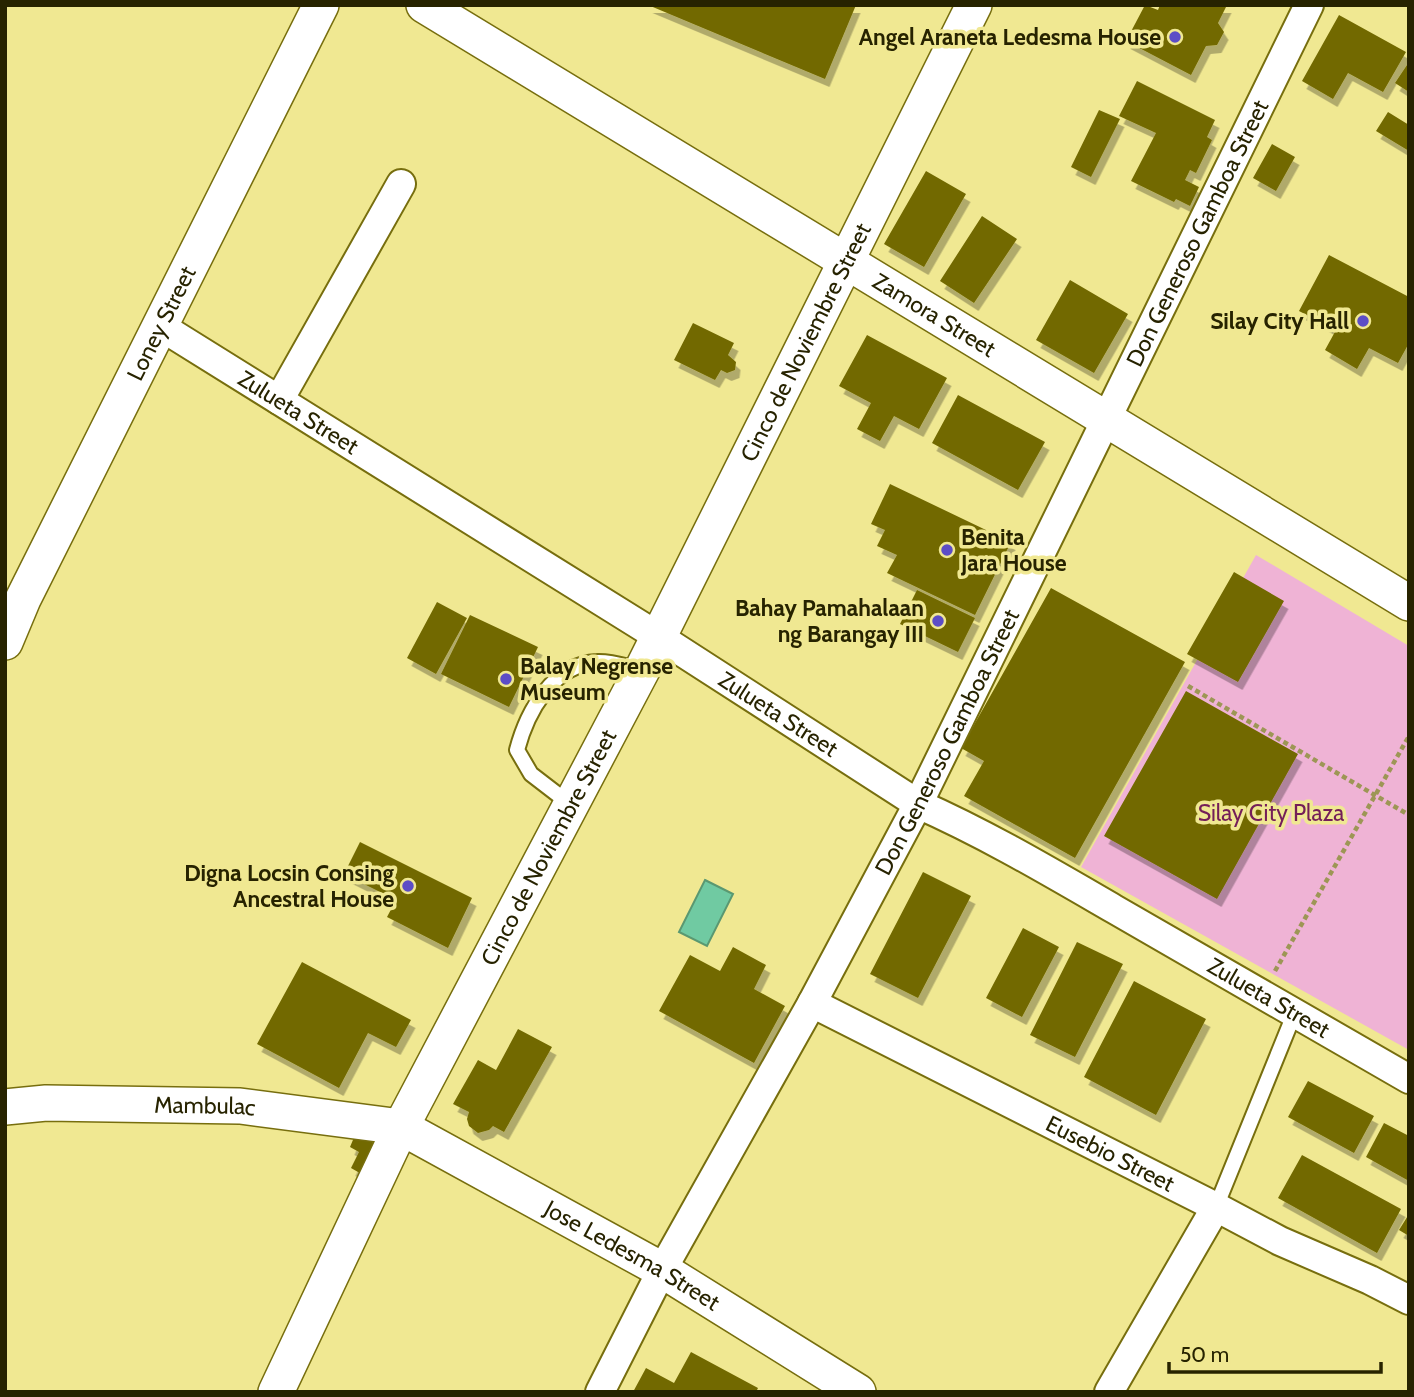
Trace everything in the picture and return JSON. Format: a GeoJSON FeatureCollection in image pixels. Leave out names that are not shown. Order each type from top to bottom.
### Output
{"type":"FeatureCollection","features":[{"type":"Feature","properties":{"kind":"street","name":"Loney Street"},"geometry":{"type":"LineString","coordinates":[[5,642],[14,596],[160,326],[321,5]]}},
{"type":"Feature","properties":{"kind":"street","name":"Zamora Street"},"geometry":{"type":"LineString","coordinates":[[424,5],[1409,603]]}},
{"type":"Feature","properties":{"kind":"street","name":"Cinco de Noviembre Street"},"geometry":{"type":"LineString","coordinates":[[276,1392],[401,1127],[659,638],[974,5]]}},
{"type":"Feature","properties":{"kind":"street","name":"Don Generoso Gamboa Street"},"geometry":{"type":"LineString","coordinates":[[600,1392],[662,1270],[812,1003],[918,804],[1309,5]]}},
{"type":"Feature","properties":{"kind":"street"},"geometry":{"type":"LineString","coordinates":[[279,400],[401,184]]}},
{"type":"Feature","properties":{"kind":"street","name":"Zulueta Street"},"geometry":{"type":"LineString","coordinates":[[160,326],[659,638],[918,804],[962,823],[1409,1079]]}},
{"type":"Feature","properties":{"kind":"street","name":"Eusebio Street"},"geometry":{"type":"LineString","coordinates":[[812,1003],[1280,1241],[1409,1300]]}},
{"type":"Feature","properties":{"kind":"street","name":"Mambulac"},"geometry":{"type":"LineString","coordinates":[[5,1107],[46,1103],[240,1106],[401,1127]]}},
{"type":"Feature","properties":{"kind":"street","name":"Jose Ledesma Street"},"geometry":{"type":"LineString","coordinates":[[401,1127],[662,1270],[858,1392]]}},
{"type":"Feature","properties":{"kind":"street"},"geometry":{"type":"LineString","coordinates":[[1109,1392],[1216,1207]]}},
{"type":"Feature","properties":{"kind":"lane"},"geometry":{"type":"LineString","coordinates":[[572,806],[531,774],[517,750],[523,724],[553,681],[573,667],[598,662],[642,670]]}},
{"type":"Feature","properties":{"kind":"lane"},"geometry":{"type":"LineString","coordinates":[[1216,1207],[1295,1012]]}},
{"type":"Feature","properties":{"kind":"path"},"geometry":{"type":"LineString","coordinates":[[1188,686],[1409,815]]}},
{"type":"Feature","properties":{"kind":"path"},"geometry":{"type":"LineString","coordinates":[[1262,993],[1409,736]]}},
{"type":"Feature","properties":{"kind":"green space","name":"Silay City Plaza"},"geometry":{"type":"Polygon","coordinates":[[[1256,555],[1409,646],[1409,1050],[1081,867],[1256,555]]]}},
{"type":"Feature","properties":{"kind":"shaded area"},"geometry":{"type":"Polygon","coordinates":[[[705,880],[733,894],[707,946],[679,932],[705,880]]]}},
{"type":"Feature","properties":{"kind":"building"},"geometry":{"type":"Polygon","coordinates":[[[648,5],[856,5],[825,79],[648,5]]]}},
{"type":"Feature","properties":{"kind":"building","name":"Angel Araneta Ledesma House"},"geometry":{"type":"Polygon","coordinates":[[[1145,5],[1158,10],[1160,5],[1227,5],[1218,23],[1224,32],[1217,45],[1206,46],[1191,75],[1126,41],[1145,5]]]}},
{"type":"Feature","properties":{"kind":"building"},"geometry":{"type":"Polygon","coordinates":[[[1339,15],[1406,52],[1383,92],[1348,73],[1333,99],[1302,81],[1339,15]]]}},
{"type":"Feature","properties":{"kind":"building"},"geometry":{"type":"Polygon","coordinates":[[[1409,62],[1409,92],[1395,83],[1409,62]]]}},
{"type":"Feature","properties":{"kind":"building"},"geometry":{"type":"Polygon","coordinates":[[[1137,81],[1215,120],[1207,137],[1212,140],[1196,173],[1190,170],[1185,180],[1199,187],[1190,206],[1176,199],[1174,202],[1131,181],[1156,133],[1119,116],[1137,81]]]}},
{"type":"Feature","properties":{"kind":"building"},"geometry":{"type":"Polygon","coordinates":[[[1099,110],[1120,119],[1091,177],[1071,167],[1099,110]]]}},
{"type":"Feature","properties":{"kind":"building"},"geometry":{"type":"Polygon","coordinates":[[[1388,112],[1409,125],[1409,151],[1376,131],[1388,112]]]}},
{"type":"Feature","properties":{"kind":"building"},"geometry":{"type":"Polygon","coordinates":[[[1272,144],[1295,157],[1276,191],[1253,178],[1272,144]]]}},
{"type":"Feature","properties":{"kind":"building"},"geometry":{"type":"Polygon","coordinates":[[[926,171],[966,194],[924,267],[884,244],[926,171]]]}},
{"type":"Feature","properties":{"kind":"building"},"geometry":{"type":"Polygon","coordinates":[[[982,216],[1017,239],[974,303],[940,281],[982,216]]]}},
{"type":"Feature","properties":{"kind":"building","name":"Silay City Hall"},"geometry":{"type":"Polygon","coordinates":[[[1329,255],[1409,297],[1409,343],[1398,363],[1369,348],[1357,369],[1325,350],[1336,330],[1299,311],[1329,255]]]}},
{"type":"Feature","properties":{"kind":"building"},"geometry":{"type":"Polygon","coordinates":[[[1070,280],[1128,314],[1094,373],[1036,340],[1070,280]]]}},
{"type":"Feature","properties":{"kind":"building"},"geometry":{"type":"Polygon","coordinates":[[[693,323],[734,343],[728,355],[736,362],[735,370],[727,373],[721,370],[715,380],[674,360],[693,323]]]}},
{"type":"Feature","properties":{"kind":"building"},"geometry":{"type":"Polygon","coordinates":[[[867,335],[947,378],[919,429],[894,416],[880,441],[857,429],[871,403],[839,386],[867,335]]]}},
{"type":"Feature","properties":{"kind":"building"},"geometry":{"type":"Polygon","coordinates":[[[958,395],[1045,442],[1018,490],[932,443],[958,395]]]}},
{"type":"Feature","properties":{"kind":"building","name":"Benita Jara House"},"geometry":{"type":"Polygon","coordinates":[[[890,484],[1011,542],[975,615],[887,573],[897,555],[877,546],[885,530],[871,524],[890,484]]]}},
{"type":"Feature","properties":{"kind":"building"},"geometry":{"type":"Polygon","coordinates":[[[1234,572],[1284,601],[1238,682],[1187,654],[1234,572]]]}},
{"type":"Feature","properties":{"kind":"building"},"geometry":{"type":"Polygon","coordinates":[[[1051,588],[1185,662],[1075,858],[964,796],[984,761],[961,748],[1051,588]]]}},
{"type":"Feature","properties":{"kind":"building","name":"Bahay Pamahalaan ng Barangay III"},"geometry":{"type":"Polygon","coordinates":[[[917,590],[975,618],[958,652],[900,624],[917,590]]]}},
{"type":"Feature","properties":{"kind":"building"},"geometry":{"type":"Polygon","coordinates":[[[437,602],[467,618],[436,674],[407,658],[437,602]]]}},
{"type":"Feature","properties":{"kind":"building"},"geometry":{"type":"Polygon","coordinates":[[[470,615],[538,647],[509,707],[441,674],[470,615]]]}},
{"type":"Feature","properties":{"kind":"building"},"geometry":{"type":"Polygon","coordinates":[[[1186,691],[1298,754],[1217,899],[1104,836],[1186,691]]]}},
{"type":"Feature","properties":{"kind":"building","name":"Digna Locsin Consing Ancestral House"},"geometry":{"type":"Polygon","coordinates":[[[360,842],[472,898],[448,948],[387,917],[396,900],[344,874],[360,842]]]}},
{"type":"Feature","properties":{"kind":"building"},"geometry":{"type":"Polygon","coordinates":[[[923,872],[971,896],[918,998],[870,974],[923,872]]]}},
{"type":"Feature","properties":{"kind":"building"},"geometry":{"type":"Polygon","coordinates":[[[1023,928],[1059,947],[1022,1017],[986,998],[1023,928]]]}},
{"type":"Feature","properties":{"kind":"building"},"geometry":{"type":"Polygon","coordinates":[[[1077,942],[1123,964],[1075,1057],[1030,1035],[1077,942]]]}},
{"type":"Feature","properties":{"kind":"building"},"geometry":{"type":"Polygon","coordinates":[[[733,947],[766,965],[754,989],[785,1006],[754,1063],[659,1011],[690,955],[720,971],[733,947]]]}},
{"type":"Feature","properties":{"kind":"building"},"geometry":{"type":"Polygon","coordinates":[[[302,962],[411,1020],[396,1047],[368,1033],[339,1088],[257,1044],[302,962]]]}},
{"type":"Feature","properties":{"kind":"building"},"geometry":{"type":"Polygon","coordinates":[[[1134,981],[1206,1019],[1156,1115],[1084,1077],[1134,981]]]}},
{"type":"Feature","properties":{"kind":"building"},"geometry":{"type":"Polygon","coordinates":[[[518,1029],[552,1047],[504,1132],[493,1126],[478,1133],[469,1126],[469,1112],[453,1104],[478,1060],[496,1070],[518,1029]]]}},
{"type":"Feature","properties":{"kind":"building"},"geometry":{"type":"Polygon","coordinates":[[[1308,1081],[1374,1116],[1354,1153],[1288,1117],[1308,1081]]]}},
{"type":"Feature","properties":{"kind":"building"},"geometry":{"type":"Polygon","coordinates":[[[1384,1123],[1409,1136],[1409,1181],[1366,1157],[1384,1123]]]}},
{"type":"Feature","properties":{"kind":"building"},"geometry":{"type":"Polygon","coordinates":[[[355,1135],[372,1140],[377,1155],[365,1176],[351,1168],[359,1152],[350,1147],[355,1135]]]}},
{"type":"Feature","properties":{"kind":"building"},"geometry":{"type":"Polygon","coordinates":[[[1302,1155],[1401,1209],[1377,1253],[1278,1198],[1302,1155]]]}},
{"type":"Feature","properties":{"kind":"building"},"geometry":{"type":"Polygon","coordinates":[[[1409,1214],[1409,1236],[1399,1230],[1409,1214]]]}},
{"type":"Feature","properties":{"kind":"building"},"geometry":{"type":"Polygon","coordinates":[[[691,1352],[758,1388],[756,1392],[633,1392],[646,1368],[674,1383],[691,1352]]]}},
{"type":"Feature","properties":{"kind":"place","name":"Angel Araneta Ledesma House"},"geometry":{"type":"Point","coordinates":[1175,37]}},
{"type":"Feature","properties":{"kind":"place","name":"Silay City Hall"},"geometry":{"type":"Point","coordinates":[1363,321]}},
{"type":"Feature","properties":{"kind":"place","name":"Benita Jara House"},"geometry":{"type":"Point","coordinates":[947,550]}},
{"type":"Feature","properties":{"kind":"place","name":"Bahay Pamahalaan ng Barangay III"},"geometry":{"type":"Point","coordinates":[938,621]}},
{"type":"Feature","properties":{"kind":"place","name":"Balay Negrense Museum"},"geometry":{"type":"Point","coordinates":[506,679]}},
{"type":"Feature","properties":{"kind":"place","name":"Digna Locsin Consing Ancestral House"},"geometry":{"type":"Point","coordinates":[408,886]}}]}
